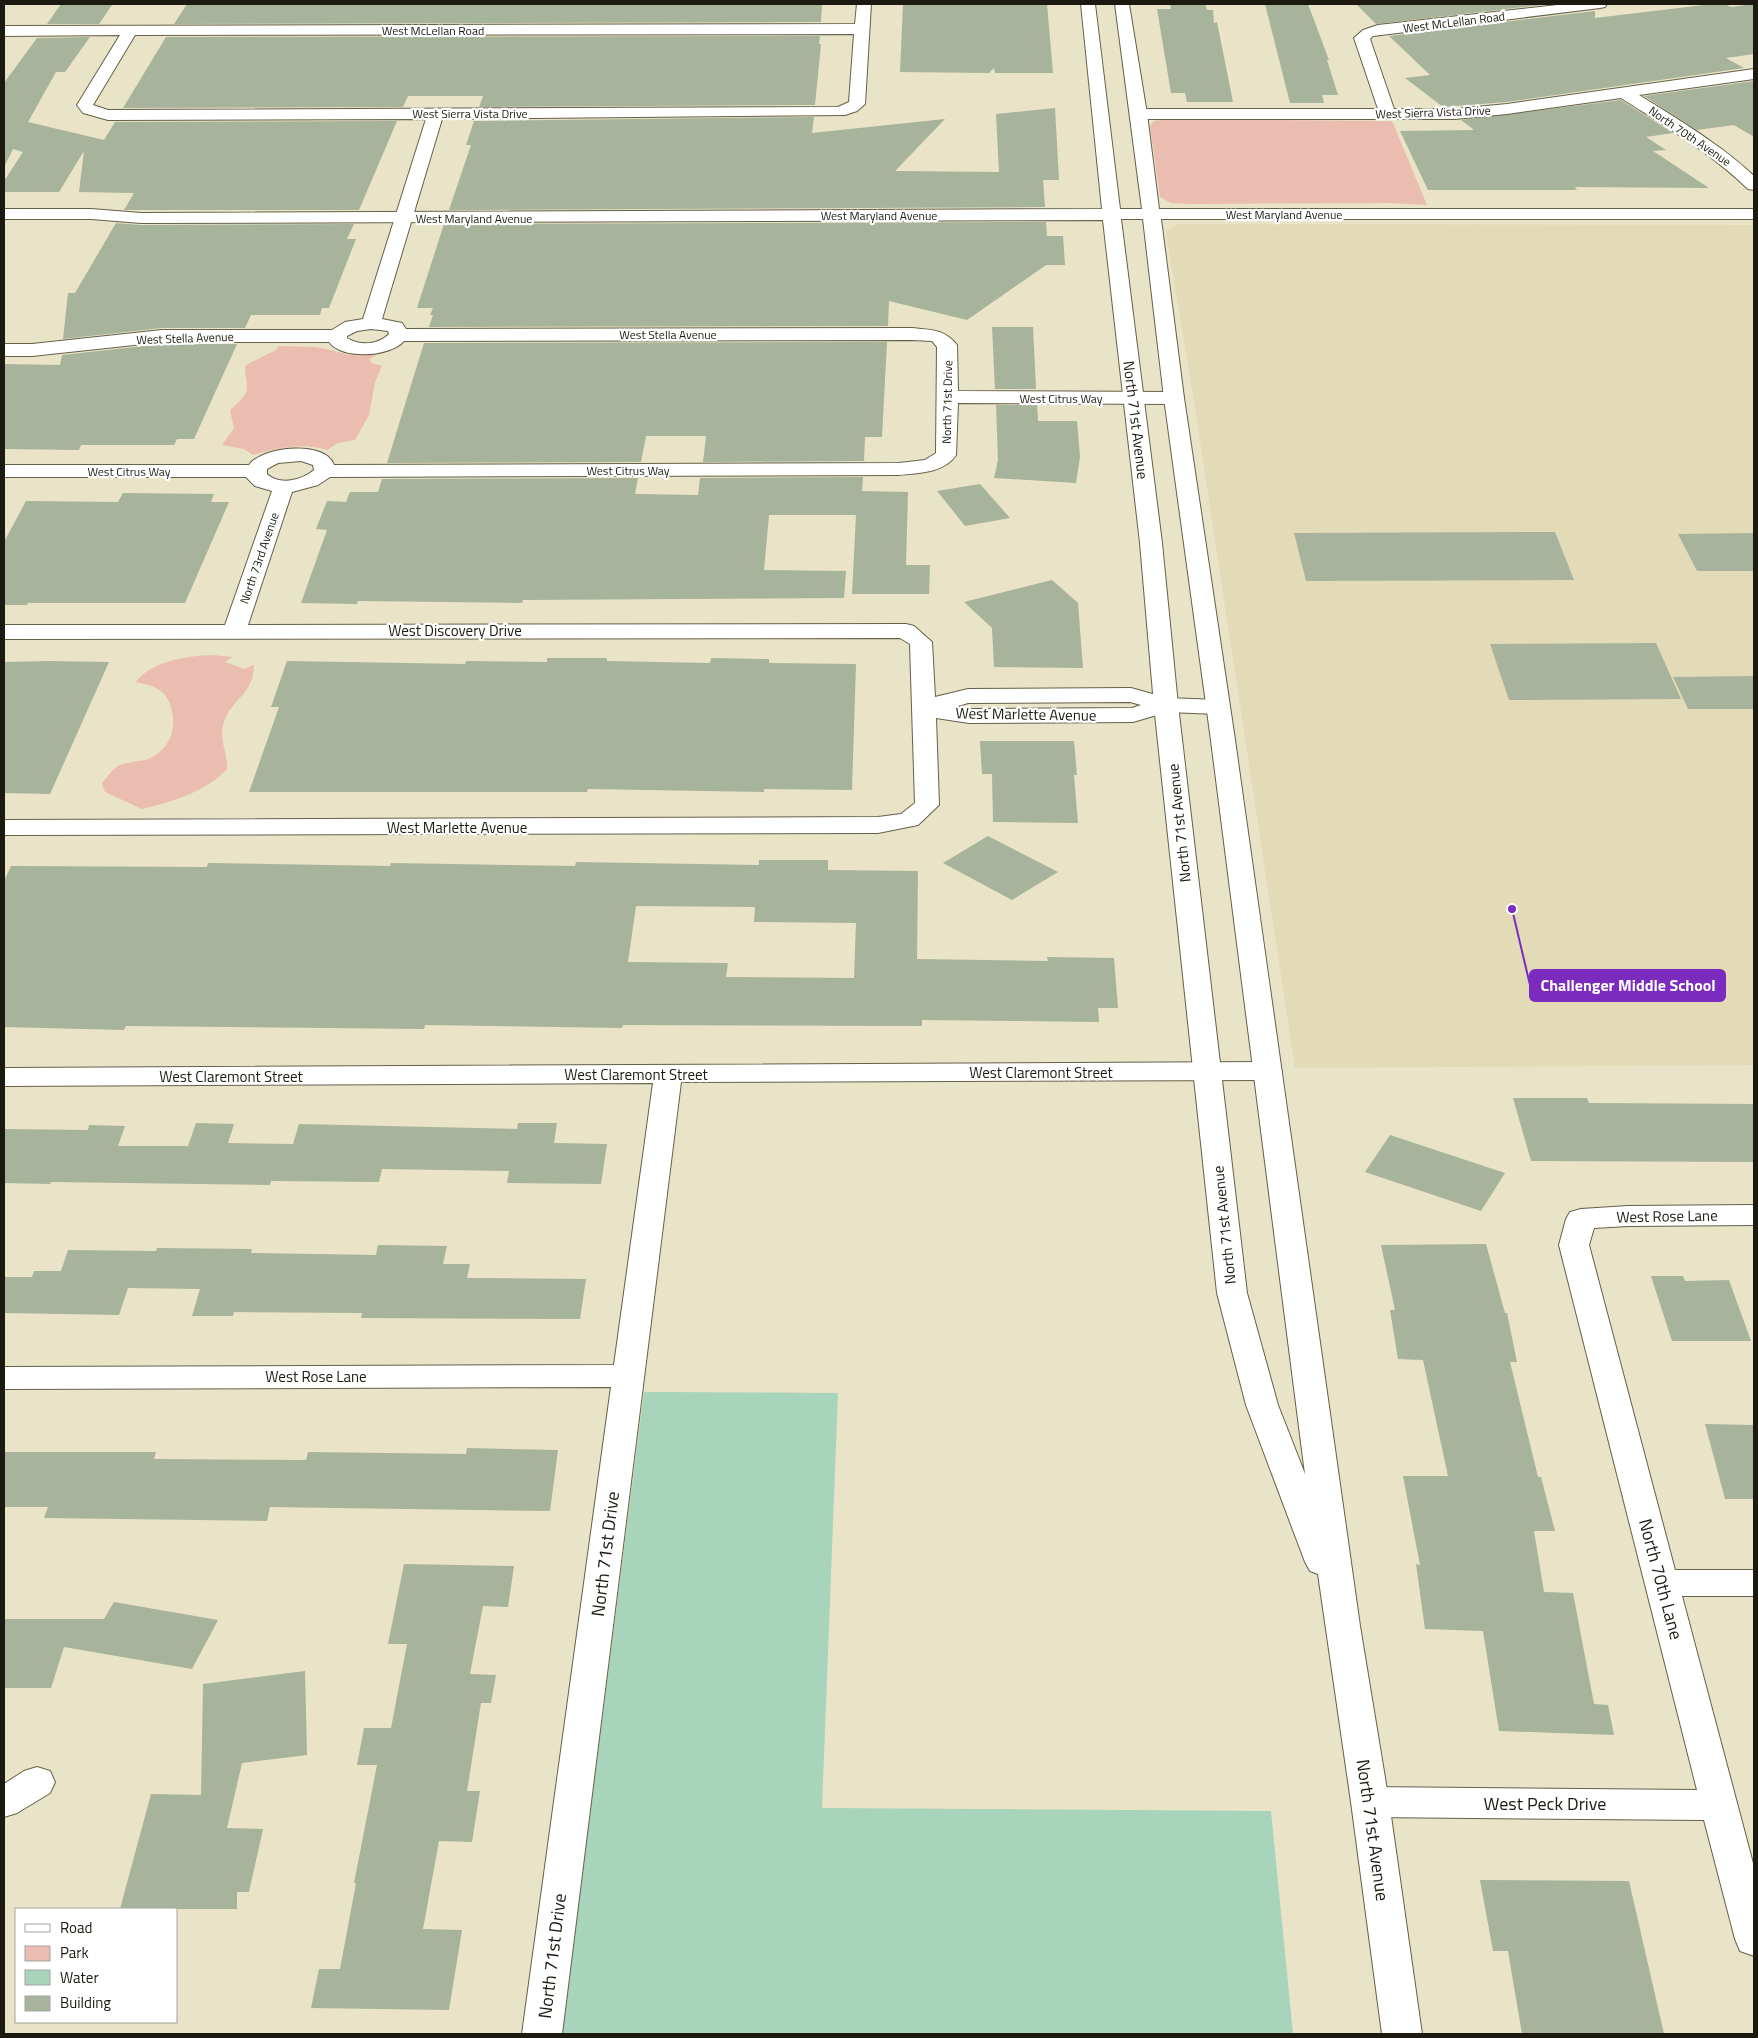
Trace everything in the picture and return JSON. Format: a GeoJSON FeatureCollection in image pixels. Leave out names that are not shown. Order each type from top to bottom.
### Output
{"type":"FeatureCollection","features":[{"type":"Feature","properties":{"kind":"street"},"geometry":{"type":"LineString","coordinates":[[862,30],[864,4]]}},
{"type":"Feature","properties":{"kind":"street","name":"North 71st Avenue"},"geometry":{"type":"LineString","coordinates":[[1088,4],[1151,543],[1166,705],[1232,1293],[1262,1405],[1324,1569],[1342,1626]]}},
{"type":"Feature","properties":{"kind":"street","name":"North 71st Avenue"},"geometry":{"type":"LineString","coordinates":[[1122,4],[1139,114],[1174,398],[1268,1071],[1342,1626],[1370,1802],[1402,2034]]}},
{"type":"Feature","properties":{"kind":"street","name":"West McLellan Road"},"geometry":{"type":"LineString","coordinates":[[1388,115],[1362,38],[1368,33],[1378,30],[1417,27],[1600,4]]}},
{"type":"Feature","properties":{"kind":"street","name":"West McLellan Road"},"geometry":{"type":"LineString","coordinates":[[4,31],[862,30]]}},
{"type":"Feature","properties":{"kind":"street","name":"West Sierra Vista Drive"},"geometry":{"type":"LineString","coordinates":[[130,31],[86,105],[90,110],[108,115],[829,112],[851,108],[857,104],[862,30]]}},
{"type":"Feature","properties":{"kind":"street","name":"West Sierra Vista Drive"},"geometry":{"type":"LineString","coordinates":[[1139,114],[1388,115],[1484,112],[1754,74]]}},
{"type":"Feature","properties":{"kind":"street","name":"North 70th Avenue"},"geometry":{"type":"LineString","coordinates":[[1623,92],[1704,144],[1732,164],[1754,185]]}},
{"type":"Feature","properties":{"kind":"street"},"geometry":{"type":"LineString","coordinates":[[371,323],[436,113]]}},
{"type":"Feature","properties":{"kind":"street","name":"West Maryland Avenue"},"geometry":{"type":"LineString","coordinates":[[4,214],[91,214],[141,218],[1112,214],[1754,214]]}},
{"type":"Feature","properties":{"kind":"street","name":"West Stella Avenue"},"geometry":{"type":"LineString","coordinates":[[4,350],[32,350],[162,336],[338,336],[345,329],[352,326],[371,323],[395,328],[399,335]]}},
{"type":"Feature","properties":{"kind":"street","name":"West Stella Avenue"},"geometry":{"type":"LineString","coordinates":[[338,336],[338,340],[343,344],[360,348],[382,346],[390,343],[399,335],[912,334],[937,336]]}},
{"type":"Feature","properties":{"kind":"street","name":"North 71st Drive"},"geometry":{"type":"LineString","coordinates":[[931,465],[946,455],[947,345],[937,336]]}},
{"type":"Feature","properties":{"kind":"street","name":"West Citrus Way"},"geometry":{"type":"LineString","coordinates":[[948,397],[1174,398]]}},
{"type":"Feature","properties":{"kind":"street"},"geometry":{"type":"LineString","coordinates":[[296,455],[318,459],[323,462],[325,471],[315,480],[284,486],[260,480],[255,472],[258,467],[271,459],[296,455]]}},
{"type":"Feature","properties":{"kind":"street","name":"West Citrus Way"},"geometry":{"type":"LineString","coordinates":[[325,471],[889,469],[931,465]]}},
{"type":"Feature","properties":{"kind":"street","name":"West Citrus Way"},"geometry":{"type":"LineString","coordinates":[[4,471],[255,472]]}},
{"type":"Feature","properties":{"kind":"street","name":"North 73rd Avenue"},"geometry":{"type":"LineString","coordinates":[[234,631],[284,486]]}},
{"type":"Feature","properties":{"kind":"street","name":"West Discovery Drive"},"geometry":{"type":"LineString","coordinates":[[4,632],[906,631],[921,642],[922,708]]}},
{"type":"Feature","properties":{"kind":"street","name":"West Marlette Avenue"},"geometry":{"type":"LineString","coordinates":[[4,828],[868,825],[909,820],[927,805],[922,708],[969,716],[1133,715],[1166,705],[1218,707]]}},
{"type":"Feature","properties":{"kind":"street","name":"West Claremont Street"},"geometry":{"type":"LineString","coordinates":[[4,1077],[1268,1071]]}},
{"type":"Feature","properties":{"kind":"street","name":"North 71st Drive"},"geometry":{"type":"LineString","coordinates":[[542,2034],[668,1074]]}},
{"type":"Feature","properties":{"kind":"street","name":"West Rose Lane"},"geometry":{"type":"LineString","coordinates":[[1581,1219],[1628,1216],[1754,1215]]}},
{"type":"Feature","properties":{"kind":"street","name":"North 70th Lane"},"geometry":{"type":"LineString","coordinates":[[1581,1219],[1574,1245],[1754,1939]]}},
{"type":"Feature","properties":{"kind":"street","name":"West Rose Lane"},"geometry":{"type":"LineString","coordinates":[[4,1378],[628,1376]]}},
{"type":"Feature","properties":{"kind":"street"},"geometry":{"type":"LineString","coordinates":[[1662,1584],[1754,1583]]}},
{"type":"Feature","properties":{"kind":"street"},"geometry":{"type":"LineString","coordinates":[[4,1802],[36,1782]]}},
{"type":"Feature","properties":{"kind":"street","name":"West Peck Drive"},"geometry":{"type":"LineString","coordinates":[[1370,1802],[1720,1805]]}},
{"type":"Feature","properties":{"kind":"shaded area"},"geometry":{"type":"Polygon","coordinates":[[[1178,224],[1754,225],[1754,1065],[1295,1068],[1191,382],[1166,234],[1167,230],[1178,224]]]}},
{"type":"Feature","properties":{"kind":"green space"},"geometry":{"type":"Polygon","coordinates":[[[1167,119],[1392,121],[1427,205],[1389,203],[1171,203],[1160,197],[1150,126],[1154,121],[1167,119]]]}},
{"type":"Feature","properties":{"kind":"green space"},"geometry":{"type":"Polygon","coordinates":[[[278,346],[317,347],[351,355],[377,355],[369,359],[372,363],[382,366],[375,382],[369,415],[355,440],[338,443],[327,450],[299,446],[253,455],[244,449],[222,445],[234,428],[230,411],[242,398],[247,389],[246,365],[276,350],[278,346]]]}},
{"type":"Feature","properties":{"kind":"green space"},"geometry":{"type":"Polygon","coordinates":[[[213,655],[232,657],[225,662],[244,669],[254,665],[253,675],[247,689],[229,712],[223,726],[222,738],[227,769],[219,777],[199,790],[165,803],[142,809],[105,792],[102,783],[116,767],[153,757],[165,746],[172,732],[173,716],[166,696],[153,686],[136,682],[151,669],[161,664],[182,658],[213,655]]]}},
{"type":"Feature","properties":{"kind":"water"},"geometry":{"type":"Polygon","coordinates":[[[644,1392],[838,1393],[822,1808],[1271,1811],[1293,2034],[562,2034],[644,1392]]]}},
{"type":"Feature","properties":{"kind":"building"},"geometry":{"type":"Polygon","coordinates":[[[61,4],[112,5],[99,24],[47,24],[61,4]]]}},
{"type":"Feature","properties":{"kind":"building"},"geometry":{"type":"Polygon","coordinates":[[[187,4],[822,4],[821,22],[174,24],[187,4]]]}},
{"type":"Feature","properties":{"kind":"building"},"geometry":{"type":"Polygon","coordinates":[[[903,4],[1047,4],[1053,73],[995,73],[994,68],[989,73],[900,72],[903,4]]]}},
{"type":"Feature","properties":{"kind":"building"},"geometry":{"type":"Polygon","coordinates":[[[1170,4],[1205,4],[1207,10],[1213,10],[1214,23],[1217,22],[1233,102],[1187,102],[1185,93],[1171,93],[1157,9],[1171,9],[1170,4]]]}},
{"type":"Feature","properties":{"kind":"building"},"geometry":{"type":"Polygon","coordinates":[[[1265,4],[1308,4],[1329,60],[1327,60],[1338,95],[1322,95],[1324,103],[1290,103],[1265,4]]]}},
{"type":"Feature","properties":{"kind":"building"},"geometry":{"type":"Polygon","coordinates":[[[1356,4],[1551,4],[1376,24],[1356,4]]]}},
{"type":"Feature","properties":{"kind":"building"},"geometry":{"type":"Polygon","coordinates":[[[1725,4],[1731,7],[1754,4],[1754,54],[1726,58],[1744,68],[1507,102],[1443,107],[1405,78],[1430,75],[1389,36],[1595,11],[1595,18],[1725,4]]]}},
{"type":"Feature","properties":{"kind":"building"},"geometry":{"type":"Polygon","coordinates":[[[820,36],[819,44],[821,44],[815,105],[479,107],[483,96],[408,96],[403,107],[123,108],[166,37],[820,36]]]}},
{"type":"Feature","properties":{"kind":"building"},"geometry":{"type":"Polygon","coordinates":[[[90,37],[65,72],[56,72],[28,122],[104,140],[115,122],[397,121],[359,210],[124,210],[134,193],[79,192],[84,151],[59,192],[4,192],[4,181],[23,152],[13,149],[4,167],[4,83],[37,38],[90,37]]]}},
{"type":"Feature","properties":{"kind":"building"},"geometry":{"type":"Polygon","coordinates":[[[1754,81],[1754,137],[1734,125],[1697,130],[1644,96],[1754,81]]]}},
{"type":"Feature","properties":{"kind":"building"},"geometry":{"type":"Polygon","coordinates":[[[1621,100],[1673,133],[1646,137],[1666,150],[1653,151],[1709,188],[1575,187],[1577,190],[1428,190],[1400,131],[1474,130],[1461,120],[1621,100]]]}},
{"type":"Feature","properties":{"kind":"building"},"geometry":{"type":"Polygon","coordinates":[[[1055,108],[1059,180],[1043,180],[1045,207],[449,210],[471,145],[466,145],[474,121],[814,117],[812,133],[945,119],[895,171],[999,172],[996,114],[1055,108]]]}},
{"type":"Feature","properties":{"kind":"building"},"geometry":{"type":"Polygon","coordinates":[[[1046,222],[1047,236],[1063,236],[1065,265],[1046,265],[967,320],[889,301],[888,326],[429,327],[433,308],[417,308],[444,224],[1046,222]]]}},
{"type":"Feature","properties":{"kind":"building"},"geometry":{"type":"Polygon","coordinates":[[[116,223],[141,225],[354,224],[347,239],[356,239],[329,308],[322,308],[320,315],[251,315],[245,328],[162,328],[63,339],[68,293],[75,293],[116,223]]]}},
{"type":"Feature","properties":{"kind":"building"},"geometry":{"type":"Polygon","coordinates":[[[992,327],[1033,327],[1036,389],[995,389],[992,327]]]}},
{"type":"Feature","properties":{"kind":"building"},"geometry":{"type":"Polygon","coordinates":[[[887,342],[882,437],[865,437],[864,461],[703,462],[706,436],[646,436],[641,462],[387,463],[424,343],[887,342]]]}},
{"type":"Feature","properties":{"kind":"building"},"geometry":{"type":"Polygon","coordinates":[[[162,344],[237,344],[194,439],[177,439],[174,445],[81,445],[79,450],[4,449],[4,364],[60,365],[62,355],[162,344]]]}},
{"type":"Feature","properties":{"kind":"building"},"geometry":{"type":"Polygon","coordinates":[[[996,405],[1037,405],[1038,421],[1077,421],[1080,457],[1076,483],[994,478],[998,460],[996,405]]]}},
{"type":"Feature","properties":{"kind":"building"},"geometry":{"type":"Polygon","coordinates":[[[863,477],[862,491],[908,492],[906,565],[930,565],[929,594],[852,594],[856,515],[769,515],[764,570],[846,571],[844,598],[523,600],[522,603],[358,601],[357,604],[301,603],[327,530],[316,529],[327,501],[346,502],[350,492],[378,492],[382,479],[638,478],[635,494],[698,495],[700,478],[863,477]]]}},
{"type":"Feature","properties":{"kind":"building"},"geometry":{"type":"Polygon","coordinates":[[[980,484],[1010,518],[965,526],[937,491],[980,484]]]}},
{"type":"Feature","properties":{"kind":"building"},"geometry":{"type":"Polygon","coordinates":[[[123,493],[214,494],[211,502],[229,502],[185,603],[28,603],[27,605],[4,605],[4,542],[26,501],[118,502],[123,493]]]}},
{"type":"Feature","properties":{"kind":"building"},"geometry":{"type":"Polygon","coordinates":[[[1555,532],[1574,580],[1306,581],[1294,533],[1555,532]]]}},
{"type":"Feature","properties":{"kind":"building"},"geometry":{"type":"Polygon","coordinates":[[[1754,533],[1754,571],[1697,571],[1678,534],[1754,533]]]}},
{"type":"Feature","properties":{"kind":"building"},"geometry":{"type":"Polygon","coordinates":[[[1052,580],[1078,603],[1083,668],[994,667],[992,628],[964,602],[1052,580]]]}},
{"type":"Feature","properties":{"kind":"building"},"geometry":{"type":"Polygon","coordinates":[[[1656,643],[1681,699],[1509,700],[1490,644],[1656,643]]]}},
{"type":"Feature","properties":{"kind":"building"},"geometry":{"type":"Polygon","coordinates":[[[547,658],[607,658],[607,661],[710,663],[711,658],[769,659],[769,663],[856,664],[852,790],[764,789],[764,792],[588,789],[587,792],[249,792],[279,707],[271,707],[287,661],[465,664],[466,661],[547,662],[547,658]]]}},
{"type":"Feature","properties":{"kind":"building"},"geometry":{"type":"Polygon","coordinates":[[[4,662],[109,662],[50,794],[4,793],[4,662]]]}},
{"type":"Feature","properties":{"kind":"building"},"geometry":{"type":"Polygon","coordinates":[[[1754,676],[1754,709],[1688,709],[1673,677],[1754,676]]]}},
{"type":"Feature","properties":{"kind":"building"},"geometry":{"type":"Polygon","coordinates":[[[980,741],[1074,741],[1077,775],[1074,775],[1078,823],[993,822],[992,774],[982,774],[980,741]]]}},
{"type":"Feature","properties":{"kind":"building"},"geometry":{"type":"Polygon","coordinates":[[[988,836],[1058,872],[1012,900],[943,863],[988,836]]]}},
{"type":"Feature","properties":{"kind":"building"},"geometry":{"type":"Polygon","coordinates":[[[759,860],[828,860],[828,870],[918,871],[917,959],[1048,961],[1047,957],[1114,958],[1118,1008],[1098,1008],[1099,1022],[922,1020],[922,1026],[623,1025],[622,1028],[425,1025],[424,1029],[126,1026],[124,1030],[4,1027],[4,881],[11,866],[207,867],[208,863],[390,866],[391,863],[575,866],[576,862],[759,865],[759,860]],[[636,906],[628,962],[728,963],[726,977],[854,978],[856,923],[754,922],[755,907],[636,906]]]}},
{"type":"Feature","properties":{"kind":"building"},"geometry":{"type":"Polygon","coordinates":[[[1513,1098],[1587,1098],[1589,1103],[1754,1104],[1754,1162],[1531,1161],[1513,1098]]]}},
{"type":"Feature","properties":{"kind":"building"},"geometry":{"type":"Polygon","coordinates":[[[196,1123],[234,1124],[228,1143],[293,1144],[299,1124],[517,1129],[518,1123],[557,1123],[554,1143],[607,1144],[601,1184],[507,1183],[509,1171],[382,1169],[379,1182],[271,1181],[270,1185],[4,1183],[4,1129],[88,1130],[89,1125],[125,1126],[118,1146],[188,1146],[196,1123]]]}},
{"type":"Feature","properties":{"kind":"building"},"geometry":{"type":"Polygon","coordinates":[[[1390,1135],[1505,1173],[1481,1211],[1365,1172],[1390,1135]]]}},
{"type":"Feature","properties":{"kind":"building"},"geometry":{"type":"Polygon","coordinates":[[[1486,1244],[1505,1313],[1507,1313],[1517,1362],[1510,1362],[1538,1477],[1541,1477],[1555,1531],[1534,1531],[1544,1592],[1573,1593],[1594,1704],[1608,1705],[1614,1735],[1499,1731],[1483,1631],[1425,1629],[1416,1564],[1420,1565],[1403,1476],[1448,1476],[1423,1360],[1398,1359],[1390,1310],[1395,1310],[1381,1245],[1486,1244]]]}},
{"type":"Feature","properties":{"kind":"building"},"geometry":{"type":"Polygon","coordinates":[[[378,1245],[447,1246],[443,1264],[470,1264],[467,1278],[586,1279],[580,1319],[361,1318],[362,1313],[234,1312],[233,1316],[192,1316],[200,1289],[128,1288],[119,1315],[4,1313],[4,1277],[32,1277],[34,1271],[61,1271],[68,1250],[156,1251],[157,1248],[252,1249],[251,1253],[376,1255],[378,1245]]]}},
{"type":"Feature","properties":{"kind":"building"},"geometry":{"type":"Polygon","coordinates":[[[1651,1276],[1683,1276],[1685,1281],[1729,1280],[1751,1341],[1672,1341],[1651,1276]]]}},
{"type":"Feature","properties":{"kind":"building"},"geometry":{"type":"Polygon","coordinates":[[[1705,1424],[1754,1425],[1754,1499],[1725,1499],[1705,1424]]]}},
{"type":"Feature","properties":{"kind":"building"},"geometry":{"type":"Polygon","coordinates":[[[467,1448],[558,1450],[550,1511],[270,1507],[267,1521],[44,1518],[48,1507],[4,1507],[4,1452],[156,1452],[154,1459],[306,1460],[308,1452],[466,1454],[467,1448]]]}},
{"type":"Feature","properties":{"kind":"building"},"geometry":{"type":"Polygon","coordinates":[[[404,1564],[514,1566],[508,1607],[483,1606],[470,1674],[496,1675],[491,1703],[481,1703],[467,1791],[480,1791],[472,1842],[439,1841],[423,1929],[462,1930],[449,2010],[311,2008],[319,1969],[340,1969],[356,1883],[354,1883],[377,1765],[357,1765],[364,1728],[391,1728],[407,1644],[388,1644],[404,1564]]]}},
{"type":"Feature","properties":{"kind":"building"},"geometry":{"type":"Polygon","coordinates":[[[114,1602],[218,1620],[192,1669],[64,1647],[51,1688],[4,1688],[4,1619],[104,1619],[114,1602]]]}},
{"type":"Feature","properties":{"kind":"building"},"geometry":{"type":"Polygon","coordinates":[[[305,1671],[307,1755],[242,1763],[227,1828],[263,1829],[249,1892],[237,1892],[237,1909],[120,1908],[151,1794],[201,1795],[203,1684],[305,1671]]]}},
{"type":"Feature","properties":{"kind":"building"},"geometry":{"type":"Polygon","coordinates":[[[1480,1880],[1629,1881],[1664,2034],[1522,2034],[1508,1951],[1493,1951],[1480,1880]]]}},
{"type":"Feature","properties":{"kind":"place","name":"Challenger Middle School"},"geometry":{"type":"Point","coordinates":[1512,909]}}]}
